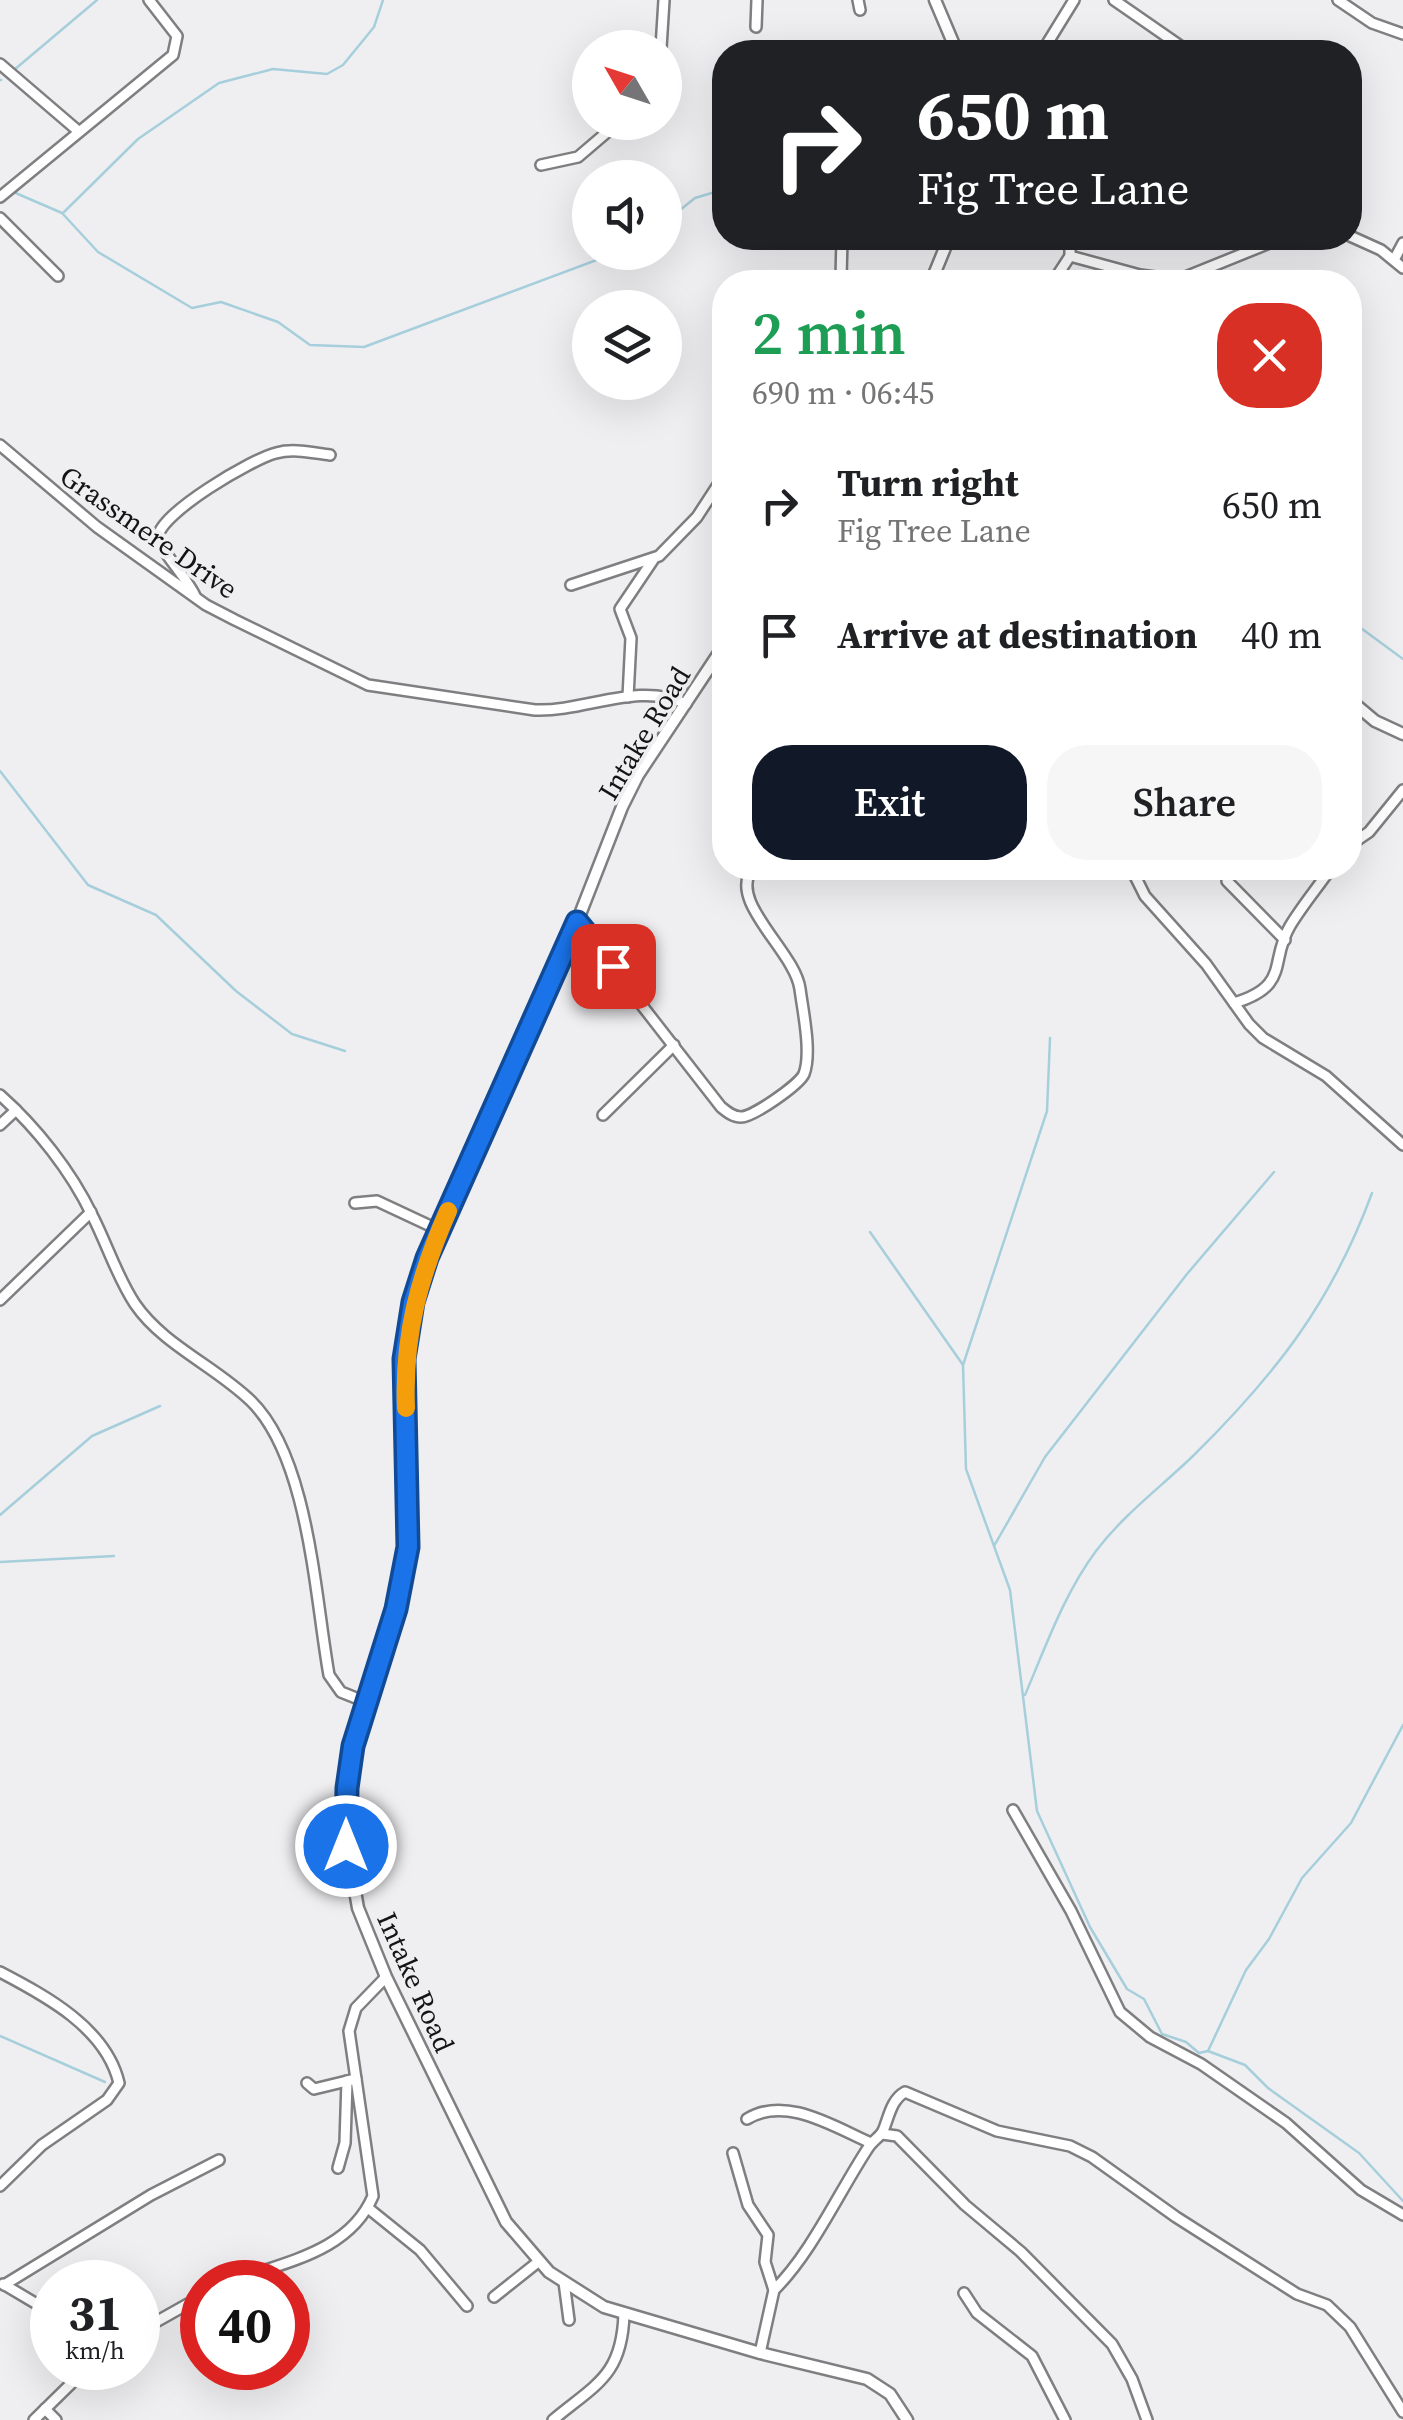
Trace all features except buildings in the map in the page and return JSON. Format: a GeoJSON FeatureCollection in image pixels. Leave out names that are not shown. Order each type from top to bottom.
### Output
{"type":"FeatureCollection","features":[{"type":"Feature","properties":{"kind":"street"},"geometry":{"type":"LineString","coordinates":[[0,196],[160,68],[178,41],[149,0]]}},
{"type":"Feature","properties":{"kind":"street"},"geometry":{"type":"LineString","coordinates":[[662,30],[664,0]]}},
{"type":"Feature","properties":{"kind":"street"},"geometry":{"type":"LineString","coordinates":[[756,26],[757,0]]}},
{"type":"Feature","properties":{"kind":"street"},"geometry":{"type":"LineString","coordinates":[[935,0],[951,40]]}},
{"type":"Feature","properties":{"kind":"street"},"geometry":{"type":"LineString","coordinates":[[1049,40],[1074,0]]}},
{"type":"Feature","properties":{"kind":"street"},"geometry":{"type":"LineString","coordinates":[[1114,0],[1172,40]]}},
{"type":"Feature","properties":{"kind":"street"},"geometry":{"type":"LineString","coordinates":[[1338,0],[1372,23],[1403,34]]}},
{"type":"Feature","properties":{"kind":"street"},"geometry":{"type":"LineString","coordinates":[[0,64],[78,130]]}},
{"type":"Feature","properties":{"kind":"street"},"geometry":{"type":"LineString","coordinates":[[541,164],[578,157],[598,140]]}},
{"type":"Feature","properties":{"kind":"street"},"geometry":{"type":"LineString","coordinates":[[0,218],[58,276]]}},
{"type":"Feature","properties":{"kind":"street"},"geometry":{"type":"LineString","coordinates":[[1362,243],[1403,268]]}},
{"type":"Feature","properties":{"kind":"street"},"geometry":{"type":"LineString","coordinates":[[1394,260],[1403,244]]}},
{"type":"Feature","properties":{"kind":"street"},"geometry":{"type":"LineString","coordinates":[[1061,270],[1070,250]]}},
{"type":"Feature","properties":{"kind":"street"},"geometry":{"type":"LineString","coordinates":[[1203,270],[1252,250]]}},
{"type":"Feature","properties":{"kind":"street"},"geometry":{"type":"LineString","coordinates":[[1070,256],[1119,270]]}},
{"type":"Feature","properties":{"kind":"street","name":"Grassmere Drive"},"geometry":{"type":"LineString","coordinates":[[0,446],[56,496],[196,598],[383,690],[557,711],[628,697],[661,695],[686,704]]}},
{"type":"Feature","properties":{"kind":"street"},"geometry":{"type":"LineString","coordinates":[[196,598],[182,570],[160,546],[158,535],[166,521],[229,475],[264,457],[293,450],[330,455]]}},
{"type":"Feature","properties":{"kind":"street"},"geometry":{"type":"LineString","coordinates":[[628,697],[631,638],[620,609],[652,560],[698,517],[712,495]]}},
{"type":"Feature","properties":{"kind":"street"},"geometry":{"type":"LineString","coordinates":[[571,584],[606,570],[652,560]]}},
{"type":"Feature","properties":{"kind":"street","name":"Intake Road"},"geometry":{"type":"LineString","coordinates":[[712,664],[638,775],[440,1230],[413,1302],[404,1359],[408,1547],[396,1609],[366,1702],[347,1788],[346,1846],[358,1908],[386,1977],[506,2222],[538,2262],[564,2282],[624,2314],[760,2354],[867,2379],[901,2416]]}},
{"type":"Feature","properties":{"kind":"street"},"geometry":{"type":"LineString","coordinates":[[1362,710],[1403,734]]}},
{"type":"Feature","properties":{"kind":"street"},"geometry":{"type":"LineString","coordinates":[[1362,837],[1403,790]]}},
{"type":"Feature","properties":{"kind":"street"},"geometry":{"type":"LineString","coordinates":[[577,922],[721,1107],[735,1116],[749,1115],[802,1078],[800,987],[795,970],[748,899],[744,889],[747,880]]}},
{"type":"Feature","properties":{"kind":"street"},"geometry":{"type":"LineString","coordinates":[[1137,880],[1144,896],[1206,964],[1263,1038],[1326,1076],[1403,1145]]}},
{"type":"Feature","properties":{"kind":"street"},"geometry":{"type":"LineString","coordinates":[[1227,880],[1284,940]]}},
{"type":"Feature","properties":{"kind":"street"},"geometry":{"type":"LineString","coordinates":[[1234,1003],[1264,988],[1278,968],[1289,926],[1322,880]]}},
{"type":"Feature","properties":{"kind":"street"},"geometry":{"type":"LineString","coordinates":[[602,1115],[674,1045]]}},
{"type":"Feature","properties":{"kind":"street"},"geometry":{"type":"LineString","coordinates":[[0,1095],[16,1110],[91,1212],[144,1316],[253,1403],[273,1432],[297,1498],[328,1675],[341,1692],[366,1702]]}},
{"type":"Feature","properties":{"kind":"street"},"geometry":{"type":"LineString","coordinates":[[0,1124],[16,1110]]}},
{"type":"Feature","properties":{"kind":"street"},"geometry":{"type":"LineString","coordinates":[[355,1202],[377,1202],[440,1230]]}},
{"type":"Feature","properties":{"kind":"street"},"geometry":{"type":"LineString","coordinates":[[0,1300],[91,1212]]}},
{"type":"Feature","properties":{"kind":"street"},"geometry":{"type":"LineString","coordinates":[[1013,1810],[1071,1910],[1120,2012],[1150,2037],[1201,2064],[1286,2123],[1361,2190],[1403,2215]]}},
{"type":"Feature","properties":{"kind":"street"},"geometry":{"type":"LineString","coordinates":[[0,1972],[51,1999],[103,2049],[119,2082],[107,2100],[42,2145],[0,2186]]}},
{"type":"Feature","properties":{"kind":"street"},"geometry":{"type":"LineString","coordinates":[[338,2168],[345,2142],[351,2080],[351,2018],[364,1998],[386,1977]]}},
{"type":"Feature","properties":{"kind":"street"},"geometry":{"type":"LineString","coordinates":[[307,2083],[314,2090],[351,2080]]}},
{"type":"Feature","properties":{"kind":"street"},"geometry":{"type":"LineString","coordinates":[[288,2260],[330,2244],[368,2208],[373,2196],[351,2080]]}},
{"type":"Feature","properties":{"kind":"street"},"geometry":{"type":"LineString","coordinates":[[760,2354],[774,2290],[803,2258],[870,2143],[882,2134],[897,2098],[905,2092],[997,2131],[1070,2146],[1297,2294],[1340,2314],[1403,2412]]}},
{"type":"Feature","properties":{"kind":"street"},"geometry":{"type":"LineString","coordinates":[[747,2118],[778,2110],[808,2115],[870,2143]]}},
{"type":"Feature","properties":{"kind":"street"},"geometry":{"type":"LineString","coordinates":[[882,2134],[897,2136],[1112,2344],[1132,2379],[1147,2420]]}},
{"type":"Feature","properties":{"kind":"street"},"geometry":{"type":"LineString","coordinates":[[733,2153],[748,2205],[767,2230],[765,2262],[774,2290]]}},
{"type":"Feature","properties":{"kind":"street"},"geometry":{"type":"LineString","coordinates":[[30,2300],[2,2284],[151,2195],[219,2160]]}},
{"type":"Feature","properties":{"kind":"street"},"geometry":{"type":"LineString","coordinates":[[368,2208],[420,2250],[467,2306]]}},
{"type":"Feature","properties":{"kind":"street"},"geometry":{"type":"LineString","coordinates":[[494,2297],[538,2262]]}},
{"type":"Feature","properties":{"kind":"street"},"geometry":{"type":"LineString","coordinates":[[564,2282],[569,2320]]}},
{"type":"Feature","properties":{"kind":"street"},"geometry":{"type":"LineString","coordinates":[[964,2292],[977,2313],[1032,2356],[1064,2420]]}},
{"type":"Feature","properties":{"kind":"street"},"geometry":{"type":"LineString","coordinates":[[553,2420],[581,2401],[613,2368],[623,2336],[624,2314]]}},
{"type":"Feature","properties":{"kind":"street"},"geometry":{"type":"LineString","coordinates":[[34,2420],[64,2390]]}},
{"type":"Feature","properties":{"kind":"street"},"geometry":{"type":"LineString","coordinates":[[45,2409],[56,2420]]}},
{"type":"Feature","properties":{"kind":"waterway"},"geometry":{"type":"LineString","coordinates":[[14,70],[97,0]]}},
{"type":"Feature","properties":{"kind":"waterway"},"geometry":{"type":"LineString","coordinates":[[64,212],[138,139],[219,83],[273,69],[327,74],[343,65],[374,27],[383,0]]}},
{"type":"Feature","properties":{"kind":"waterway"},"geometry":{"type":"LineString","coordinates":[[11,191],[62,213],[98,252],[192,308],[221,302],[278,322],[310,345],[364,347],[572,269]]}},
{"type":"Feature","properties":{"kind":"waterway"},"geometry":{"type":"LineString","coordinates":[[682,208],[695,198],[712,193]]}},
{"type":"Feature","properties":{"kind":"waterway"},"geometry":{"type":"LineString","coordinates":[[1362,629],[1403,659]]}},
{"type":"Feature","properties":{"kind":"waterway"},"geometry":{"type":"LineString","coordinates":[[0,771],[88,885],[156,915],[236,991],[292,1034],[345,1051]]}},
{"type":"Feature","properties":{"kind":"waterway"},"geometry":{"type":"LineString","coordinates":[[1050,1038],[1047,1111],[963,1365],[966,1469],[1010,1590],[1037,1811],[1090,1927],[1127,1989],[1144,1999],[1162,2034],[1186,2042],[1199,2053],[1208,2051],[1245,2065],[1268,2088],[1359,2153],[1403,2201]]}},
{"type":"Feature","properties":{"kind":"waterway"},"geometry":{"type":"LineString","coordinates":[[994,1546],[1045,1457],[1187,1274],[1274,1172]]}},
{"type":"Feature","properties":{"kind":"waterway"},"geometry":{"type":"LineString","coordinates":[[1025,1695],[1065,1603],[1096,1551],[1224,1425],[1276,1365],[1339,1269],[1372,1193]]}},
{"type":"Feature","properties":{"kind":"waterway"},"geometry":{"type":"LineString","coordinates":[[870,1232],[963,1365]]}},
{"type":"Feature","properties":{"kind":"waterway"},"geometry":{"type":"LineString","coordinates":[[0,1515],[92,1436],[160,1406]]}},
{"type":"Feature","properties":{"kind":"waterway"},"geometry":{"type":"LineString","coordinates":[[0,1562],[114,1556]]}},
{"type":"Feature","properties":{"kind":"waterway"},"geometry":{"type":"LineString","coordinates":[[1208,2051],[1246,1970],[1269,1939],[1302,1878],[1351,1823],[1403,1725]]}},
{"type":"Feature","properties":{"kind":"waterway"},"geometry":{"type":"LineString","coordinates":[[0,2036],[105,2082]]}},
{"type":"Feature","properties":{"kind":"slow traffic"},"geometry":{"type":"LineString","coordinates":[[406,1408],[404,1359],[413,1302],[448,1211]]}},
{"type":"Feature","properties":{"kind":"route"},"geometry":{"type":"LineString","coordinates":[[346,1846],[347,1788],[353,1746],[396,1609],[408,1547],[410,1483],[404,1359],[418,1283],[577,922],[613,966]]}}]}
